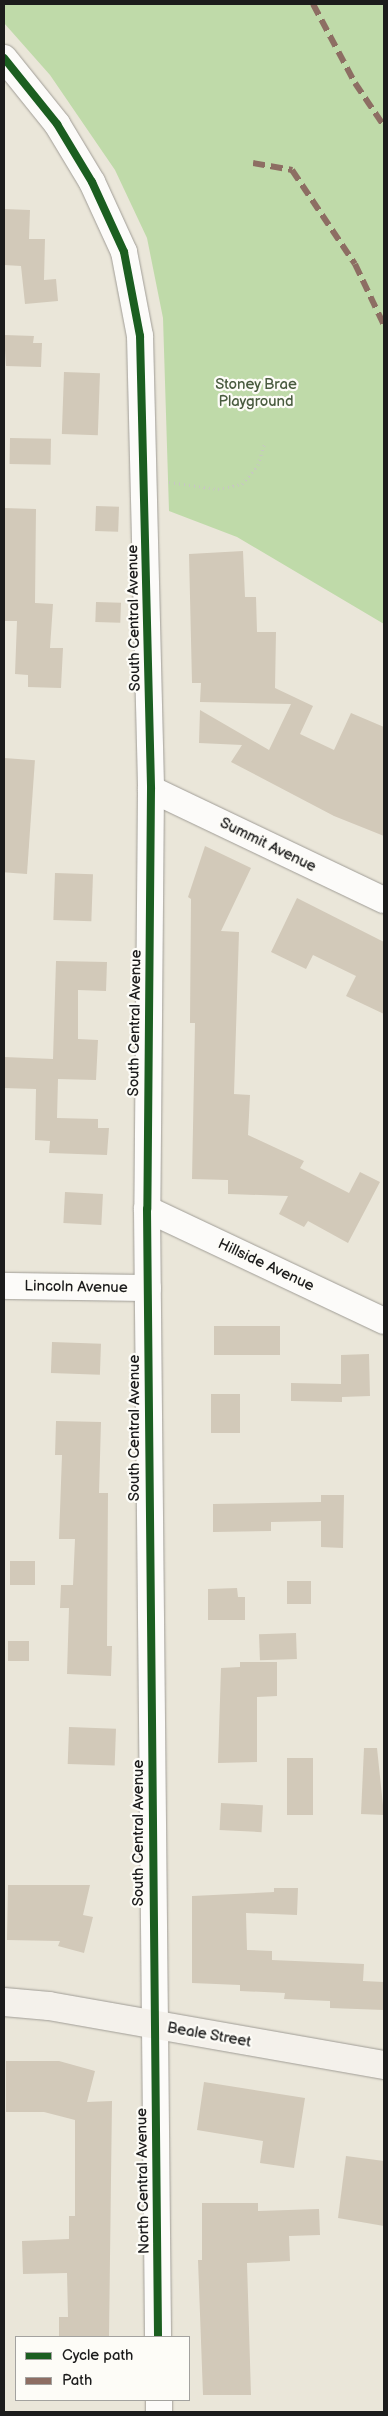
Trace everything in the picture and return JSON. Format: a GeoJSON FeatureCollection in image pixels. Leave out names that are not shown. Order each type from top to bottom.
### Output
{"type":"FeatureCollection","features":[{"type":"Feature","properties":{"kind":"main road","name":"Beale Street"},"geometry":{"type":"LineString","coordinates":[[4,2002],[49,2006],[384,2065]]}},
{"type":"Feature","properties":{"kind":"street","name":"South Central Avenue"},"geometry":{"type":"LineString","coordinates":[[4,58],[57,124],[124,252],[140,336],[151,789],[147,1210],[154,2025]]}},
{"type":"Feature","properties":{"kind":"street","name":"Summit Avenue"},"geometry":{"type":"LineString","coordinates":[[151,789],[384,900]]}},
{"type":"Feature","properties":{"kind":"street","name":"Hillside Avenue"},"geometry":{"type":"LineString","coordinates":[[147,1210],[384,1321]]}},
{"type":"Feature","properties":{"kind":"street","name":"Lincoln Avenue"},"geometry":{"type":"LineString","coordinates":[[4,1286],[148,1288]]}},
{"type":"Feature","properties":{"kind":"street","name":"North Central Avenue"},"geometry":{"type":"LineString","coordinates":[[154,2025],[158,2336]]}},
{"type":"Feature","properties":{"kind":"path"},"geometry":{"type":"LineString","coordinates":[[166,482],[218,489],[242,484],[258,465],[264,442]]}},
{"type":"Feature","properties":{"kind":"green space","name":"Stoney Brae Playground"},"geometry":{"type":"Polygon","coordinates":[[[4,4],[384,4],[384,624],[237,537],[169,511],[163,318],[147,238],[115,170],[50,75],[4,23],[4,4]]]}},
{"type":"Feature","properties":{"kind":"building"},"geometry":{"type":"Polygon","coordinates":[[[4,209],[30,210],[29,239],[45,239],[44,280],[56,279],[58,301],[25,304],[21,266],[4,265],[4,209]]]}},
{"type":"Feature","properties":{"kind":"building"},"geometry":{"type":"Polygon","coordinates":[[[4,335],[34,336],[33,343],[42,343],[41,367],[6,366],[4,335]]]}},
{"type":"Feature","properties":{"kind":"building"},"geometry":{"type":"Polygon","coordinates":[[[64,372],[100,373],[98,435],[62,434],[64,372]]]}},
{"type":"Feature","properties":{"kind":"building"},"geometry":{"type":"Polygon","coordinates":[[[10,438],[51,439],[51,465],[10,464],[10,438]]]}},
{"type":"Feature","properties":{"kind":"building"},"geometry":{"type":"Polygon","coordinates":[[[96,506],[119,507],[118,532],[95,531],[96,506]]]}},
{"type":"Feature","properties":{"kind":"building"},"geometry":{"type":"Polygon","coordinates":[[[4,508],[36,509],[35,603],[53,604],[50,648],[63,648],[61,688],[28,687],[28,675],[15,674],[17,621],[4,621],[4,508]]]}},
{"type":"Feature","properties":{"kind":"building"},"geometry":{"type":"Polygon","coordinates":[[[243,551],[245,597],[256,597],[257,632],[276,632],[275,688],[313,706],[300,734],[334,750],[351,713],[384,727],[384,836],[334,816],[231,762],[242,745],[199,743],[200,710],[269,750],[291,704],[200,702],[201,683],[192,683],[189,554],[243,551]]]}},
{"type":"Feature","properties":{"kind":"building"},"geometry":{"type":"Polygon","coordinates":[[[96,602],[121,603],[120,623],[95,622],[96,602]]]}},
{"type":"Feature","properties":{"kind":"building"},"geometry":{"type":"Polygon","coordinates":[[[4,758],[35,760],[27,874],[4,872],[4,758]]]}},
{"type":"Feature","properties":{"kind":"building"},"geometry":{"type":"Polygon","coordinates":[[[205,846],[251,868],[221,931],[239,932],[234,1094],[250,1095],[248,1135],[304,1161],[300,1168],[349,1193],[360,1172],[380,1182],[348,1243],[308,1221],[304,1227],[279,1214],[288,1196],[228,1194],[228,1180],[192,1179],[195,1023],[190,1023],[191,899],[188,897],[205,846]]]}},
{"type":"Feature","properties":{"kind":"building"},"geometry":{"type":"Polygon","coordinates":[[[55,873],[93,874],[91,921],[53,920],[55,873]]]}},
{"type":"Feature","properties":{"kind":"building"},"geometry":{"type":"Polygon","coordinates":[[[297,898],[384,942],[384,1014],[346,996],[356,976],[313,955],[306,969],[271,952],[297,898]]]}},
{"type":"Feature","properties":{"kind":"building"},"geometry":{"type":"Polygon","coordinates":[[[56,961],[107,962],[106,991],[78,990],[78,1039],[98,1040],[96,1080],[58,1079],[57,1118],[98,1119],[98,1128],[109,1128],[107,1155],[49,1153],[50,1141],[35,1140],[36,1089],[4,1088],[4,1057],[53,1059],[56,961]]]}},
{"type":"Feature","properties":{"kind":"building"},"geometry":{"type":"Polygon","coordinates":[[[65,1192],[103,1194],[101,1225],[63,1223],[65,1192]]]}},
{"type":"Feature","properties":{"kind":"building"},"geometry":{"type":"Polygon","coordinates":[[[214,1326],[280,1326],[280,1355],[214,1355],[214,1326]]]}},
{"type":"Feature","properties":{"kind":"building"},"geometry":{"type":"Polygon","coordinates":[[[52,1342],[101,1344],[100,1375],[51,1373],[52,1342]]]}},
{"type":"Feature","properties":{"kind":"building"},"geometry":{"type":"Polygon","coordinates":[[[369,1354],[370,1396],[342,1397],[342,1402],[291,1401],[291,1383],[341,1384],[341,1355],[369,1354]]]}},
{"type":"Feature","properties":{"kind":"building"},"geometry":{"type":"Polygon","coordinates":[[[211,1394],[240,1394],[240,1433],[211,1433],[211,1394]]]}},
{"type":"Feature","properties":{"kind":"building"},"geometry":{"type":"Polygon","coordinates":[[[56,1421],[101,1422],[99,1493],[108,1493],[107,1646],[112,1646],[111,1676],[67,1674],[69,1608],[60,1608],[61,1585],[73,1585],[75,1539],[59,1539],[62,1455],[55,1455],[56,1421]]]}},
{"type":"Feature","properties":{"kind":"building"},"geometry":{"type":"Polygon","coordinates":[[[321,1495],[344,1495],[343,1548],[321,1547],[321,1521],[271,1522],[271,1531],[213,1532],[213,1504],[321,1502],[321,1495]]]}},
{"type":"Feature","properties":{"kind":"building"},"geometry":{"type":"Polygon","coordinates":[[[10,1561],[35,1561],[35,1585],[10,1585],[10,1561]]]}},
{"type":"Feature","properties":{"kind":"building"},"geometry":{"type":"Polygon","coordinates":[[[287,1581],[311,1581],[311,1604],[287,1604],[287,1581]]]}},
{"type":"Feature","properties":{"kind":"building"},"geometry":{"type":"Polygon","coordinates":[[[237,1588],[238,1597],[245,1597],[245,1620],[208,1620],[208,1589],[237,1588]]]}},
{"type":"Feature","properties":{"kind":"building"},"geometry":{"type":"Polygon","coordinates":[[[296,1633],[297,1659],[260,1660],[259,1634],[296,1633]]]}},
{"type":"Feature","properties":{"kind":"building"},"geometry":{"type":"Polygon","coordinates":[[[8,1641],[29,1641],[29,1661],[8,1661],[8,1641]]]}},
{"type":"Feature","properties":{"kind":"building"},"geometry":{"type":"Polygon","coordinates":[[[240,1662],[277,1662],[277,1696],[257,1697],[257,1762],[218,1763],[221,1668],[240,1667],[240,1662]]]}},
{"type":"Feature","properties":{"kind":"building"},"geometry":{"type":"Polygon","coordinates":[[[69,1727],[116,1729],[115,1766],[68,1764],[69,1727]]]}},
{"type":"Feature","properties":{"kind":"building"},"geometry":{"type":"Polygon","coordinates":[[[364,1748],[377,1748],[384,1815],[361,1814],[364,1748]]]}},
{"type":"Feature","properties":{"kind":"building"},"geometry":{"type":"Polygon","coordinates":[[[287,1758],[313,1758],[313,1815],[287,1815],[287,1758]]]}},
{"type":"Feature","properties":{"kind":"building"},"geometry":{"type":"Polygon","coordinates":[[[221,1803],[263,1805],[262,1832],[220,1830],[221,1803]]]}},
{"type":"Feature","properties":{"kind":"building"},"geometry":{"type":"Polygon","coordinates":[[[8,1885],[90,1885],[83,1915],[93,1917],[84,1953],[58,1946],[60,1941],[7,1940],[8,1885]]]}},
{"type":"Feature","properties":{"kind":"building"},"geometry":{"type":"Polygon","coordinates":[[[274,1888],[298,1888],[297,1915],[246,1913],[247,1950],[272,1951],[272,1960],[364,1964],[363,1981],[384,1982],[384,2010],[330,2008],[330,2001],[284,1999],[285,1993],[240,1991],[240,1985],[192,1983],[192,1896],[274,1892],[274,1888]]]}},
{"type":"Feature","properties":{"kind":"building"},"geometry":{"type":"Polygon","coordinates":[[[6,2061],[59,2061],[95,2071],[87,2102],[112,2101],[109,2336],[59,2336],[59,2317],[68,2317],[67,2273],[23,2274],[22,2241],[69,2239],[69,2216],[75,2216],[75,2120],[44,2112],[6,2112],[6,2061]]]}},
{"type":"Feature","properties":{"kind":"building"},"geometry":{"type":"Polygon","coordinates":[[[204,2082],[305,2098],[294,2168],[260,2163],[263,2141],[197,2130],[204,2082]]]}},
{"type":"Feature","properties":{"kind":"building"},"geometry":{"type":"Polygon","coordinates":[[[346,2156],[384,2161],[384,2226],[338,2218],[346,2156]]]}},
{"type":"Feature","properties":{"kind":"building"},"geometry":{"type":"Polygon","coordinates":[[[202,2203],[258,2203],[258,2211],[319,2209],[320,2235],[289,2236],[290,2261],[247,2263],[251,2395],[203,2395],[198,2260],[202,2260],[202,2203]]]}},
{"type":"Feature","properties":{"kind":"marked path"},"geometry":{"type":"LineString","coordinates":[[313,4],[355,83],[384,126]]}},
{"type":"Feature","properties":{"kind":"marked path"},"geometry":{"type":"LineString","coordinates":[[253,163],[292,170],[355,264],[384,325]]}},
{"type":"Feature","properties":{"kind":"cycle path"},"geometry":{"type":"LineString","coordinates":[[4,58],[57,124],[92,182],[124,252],[140,336],[151,789],[147,1209],[158,2336]]}}]}
